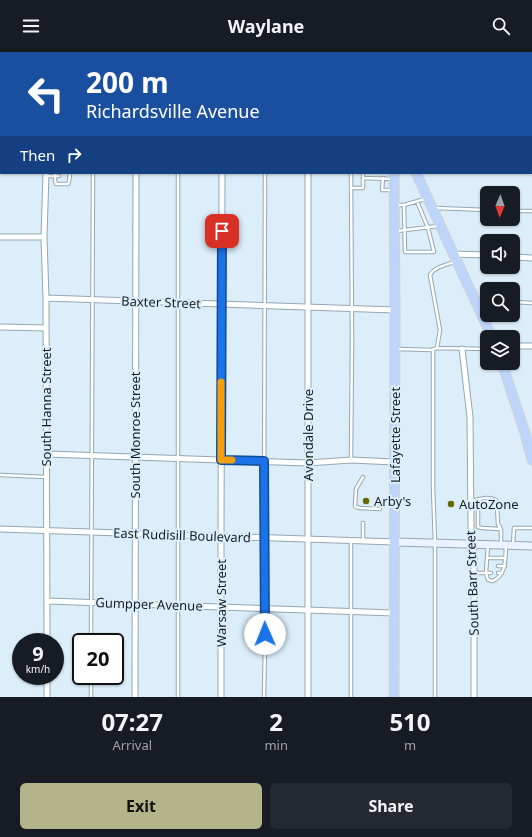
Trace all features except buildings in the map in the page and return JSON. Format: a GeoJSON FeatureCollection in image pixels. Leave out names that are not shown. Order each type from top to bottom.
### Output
{"type":"FeatureCollection","features":[{"type":"Feature","properties":{"kind":"highway"},"geometry":{"type":"LineString","coordinates":[[416,174],[489,330]]}},
{"type":"Feature","properties":{"kind":"highway","name":"Lafayette Street"},"geometry":{"type":"LineString","coordinates":[[394,176],[394,190],[399,205],[395,232],[394,697]]}},
{"type":"Feature","properties":{"kind":"highway"},"geometry":{"type":"LineString","coordinates":[[505,370],[528,433],[532,460]]}},
{"type":"Feature","properties":{"kind":"street","name":"South Hanna Street"},"geometry":{"type":"LineString","coordinates":[[46,174],[44,237],[46,298],[47,633]]}},
{"type":"Feature","properties":{"kind":"street","name":"South Monroe Street"},"geometry":{"type":"LineString","coordinates":[[135,697],[136,174]]}},
{"type":"Feature","properties":{"kind":"street","name":"Warsaw Street"},"geometry":{"type":"LineString","coordinates":[[221,697],[222,174]]}},
{"type":"Feature","properties":{"kind":"street","name":"Avondale Drive"},"geometry":{"type":"LineString","coordinates":[[308,174],[308,697]]}},
{"type":"Feature","properties":{"kind":"street"},"geometry":{"type":"LineString","coordinates":[[0,237],[44,237]]}},
{"type":"Feature","properties":{"kind":"street"},"geometry":{"type":"LineString","coordinates":[[455,257],[480,255]]}},
{"type":"Feature","properties":{"kind":"street"},"geometry":{"type":"LineString","coordinates":[[520,257],[532,258]]}},
{"type":"Feature","properties":{"kind":"street","name":"Baxter Street"},"geometry":{"type":"LineString","coordinates":[[46,298],[395,310]]}},
{"type":"Feature","properties":{"kind":"street"},"geometry":{"type":"LineString","coordinates":[[0,326],[46,328]]}},
{"type":"Feature","properties":{"kind":"street"},"geometry":{"type":"LineString","coordinates":[[520,346],[532,346]]}},
{"type":"Feature","properties":{"kind":"street","name":"South Barr Street"},"geometry":{"type":"LineString","coordinates":[[462,349],[470,417],[470,501],[474,554],[474,697]]}},
{"type":"Feature","properties":{"kind":"street"},"geometry":{"type":"LineString","coordinates":[[47,454],[308,463],[351,460],[363,463],[394,462]]}},
{"type":"Feature","properties":{"kind":"street","name":"East Rudisill Boulevard"},"geometry":{"type":"LineString","coordinates":[[0,529],[532,546]]}},
{"type":"Feature","properties":{"kind":"street","name":"Gumpper Avenue"},"geometry":{"type":"LineString","coordinates":[[47,601],[395,613]]}},
{"type":"Feature","properties":{"kind":"street"},"geometry":{"type":"LineString","coordinates":[[47,685],[47,697]]}},
{"type":"Feature","properties":{"kind":"lane"},"geometry":{"type":"LineString","coordinates":[[46,174],[59,176]]}},
{"type":"Feature","properties":{"kind":"lane"},"geometry":{"type":"LineString","coordinates":[[91,633],[93,174]]}},
{"type":"Feature","properties":{"kind":"lane"},"geometry":{"type":"LineString","coordinates":[[178,174],[178,697]]}},
{"type":"Feature","properties":{"kind":"lane"},"geometry":{"type":"LineString","coordinates":[[264,697],[265,174]]}},
{"type":"Feature","properties":{"kind":"lane"},"geometry":{"type":"LineString","coordinates":[[351,174],[351,460]]}},
{"type":"Feature","properties":{"kind":"lane"},"geometry":{"type":"LineString","coordinates":[[352,188],[363,188],[363,174]]}},
{"type":"Feature","properties":{"kind":"lane"},"geometry":{"type":"LineString","coordinates":[[55,175],[56,184],[66,185],[69,183],[70,175],[64,176]]}},
{"type":"Feature","properties":{"kind":"lane"},"geometry":{"type":"LineString","coordinates":[[363,178],[383,178],[394,176]]}},
{"type":"Feature","properties":{"kind":"lane"},"geometry":{"type":"LineString","coordinates":[[383,178],[382,190],[394,190]]}},
{"type":"Feature","properties":{"kind":"lane"},"geometry":{"type":"LineString","coordinates":[[417,202],[428,228],[434,252],[405,252],[404,230],[399,205],[428,199]]}},
{"type":"Feature","properties":{"kind":"lane"},"geometry":{"type":"LineString","coordinates":[[409,203],[410,208]]}},
{"type":"Feature","properties":{"kind":"lane"},"geometry":{"type":"LineString","coordinates":[[432,208],[480,210]]}},
{"type":"Feature","properties":{"kind":"lane"},"geometry":{"type":"LineString","coordinates":[[520,211],[532,211]]}},
{"type":"Feature","properties":{"kind":"lane"},"geometry":{"type":"LineString","coordinates":[[395,232],[415,228],[440,226]]}},
{"type":"Feature","properties":{"kind":"lane"},"geometry":{"type":"LineString","coordinates":[[437,348],[440,330],[430,275],[435,269],[455,257]]}},
{"type":"Feature","properties":{"kind":"lane"},"geometry":{"type":"LineString","coordinates":[[520,302],[532,303]]}},
{"type":"Feature","properties":{"kind":"lane"},"geometry":{"type":"LineString","coordinates":[[395,349],[480,349]]}},
{"type":"Feature","properties":{"kind":"lane"},"geometry":{"type":"LineString","coordinates":[[433,349],[432,487],[435,543],[435,697]]}},
{"type":"Feature","properties":{"kind":"lane"},"geometry":{"type":"LineString","coordinates":[[0,475],[47,477]]}},
{"type":"Feature","properties":{"kind":"lane"},"geometry":{"type":"LineString","coordinates":[[363,477],[356,489],[355,506],[358,508],[380,509]]}},
{"type":"Feature","properties":{"kind":"lane"},"geometry":{"type":"LineString","coordinates":[[470,501],[492,498],[496,500],[498,524],[507,545]]}},
{"type":"Feature","properties":{"kind":"lane"},"geometry":{"type":"LineString","coordinates":[[478,500],[478,527],[501,529]]}},
{"type":"Feature","properties":{"kind":"lane"},"geometry":{"type":"LineString","coordinates":[[363,523],[363,541]]}},
{"type":"Feature","properties":{"kind":"lane"},"geometry":{"type":"LineString","coordinates":[[488,544],[486,573],[488,580],[493,581],[501,576],[507,545],[514,528],[532,528]]}},
{"type":"Feature","properties":{"kind":"lane"},"geometry":{"type":"LineString","coordinates":[[351,540],[351,697]]}},
{"type":"Feature","properties":{"kind":"lane"},"geometry":{"type":"LineString","coordinates":[[488,558],[505,558]]}},
{"type":"Feature","properties":{"kind":"lane"},"geometry":{"type":"LineString","coordinates":[[487,566],[492,566]]}},
{"type":"Feature","properties":{"kind":"lane"},"geometry":{"type":"LineString","coordinates":[[498,566],[504,566]]}},
{"type":"Feature","properties":{"kind":"lane"},"geometry":{"type":"LineString","coordinates":[[474,573],[491,573]]}},
{"type":"Feature","properties":{"kind":"lane"},"geometry":{"type":"LineString","coordinates":[[91,685],[91,697]]}},
{"type":"Feature","properties":{"kind":"slow traffic"},"geometry":{"type":"LineString","coordinates":[[221,382],[221,460],[232,460]]}},
{"type":"Feature","properties":{"kind":"place","name":"Arby's"},"geometry":{"type":"Point","coordinates":[366,501]}},
{"type":"Feature","properties":{"kind":"place","name":"AutoZone"},"geometry":{"type":"Point","coordinates":[451,504]}},
{"type":"Feature","properties":{"kind":"route"},"geometry":{"type":"LineString","coordinates":[[222,231],[221,460],[264,461],[265,634]]}}]}
